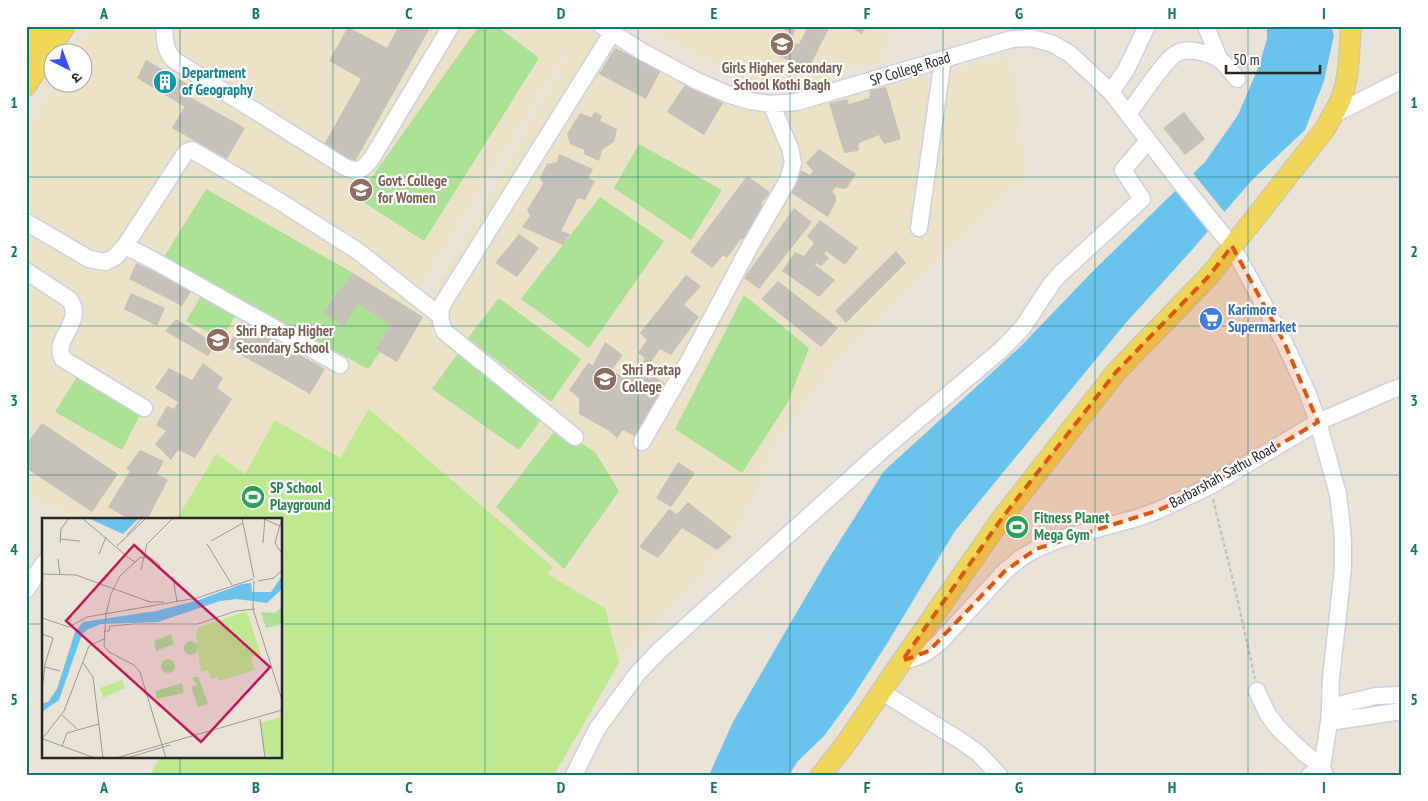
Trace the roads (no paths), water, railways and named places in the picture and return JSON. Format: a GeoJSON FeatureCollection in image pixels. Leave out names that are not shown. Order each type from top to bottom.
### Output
{"type":"FeatureCollection","features":[{"type":"Feature","properties":{"kind":"main road"},"geometry":{"type":"LineString","coordinates":[[26,52],[42,26]]}},
{"type":"Feature","properties":{"kind":"main road"},"geometry":{"type":"LineString","coordinates":[[26,86],[65,26]]}},
{"type":"Feature","properties":{"kind":"main road"},"geometry":{"type":"LineString","coordinates":[[821,775],[847,742],[1002,518],[1116,372],[1209,276],[1226,240],[1312,145],[1333,115],[1343,94],[1347,77],[1351,26]]}},
{"type":"Feature","properties":{"kind":"street"},"geometry":{"type":"LineString","coordinates":[[164,26],[166,51],[174,60],[343,166],[355,170],[365,167],[372,158],[451,26]]}},
{"type":"Feature","properties":{"kind":"street"},"geometry":{"type":"LineString","coordinates":[[1111,92],[1126,70],[1147,26]]}},
{"type":"Feature","properties":{"kind":"street"},"geometry":{"type":"LineString","coordinates":[[1206,26],[1219,59],[1237,80]]}},
{"type":"Feature","properties":{"kind":"street"},"geometry":{"type":"LineString","coordinates":[[575,437],[445,332],[439,315],[442,305],[607,29]]}},
{"type":"Feature","properties":{"kind":"street","name":"SP College Road"},"geometry":{"type":"LineString","coordinates":[[607,29],[641,51],[697,81],[750,101],[771,104],[797,102],[1012,39],[1032,38],[1052,44],[1070,54],[1111,92],[1226,240],[1284,342],[1307,392],[1318,422],[1338,494],[1344,542],[1329,714],[1319,772]]}},
{"type":"Feature","properties":{"kind":"street"},"geometry":{"type":"LineString","coordinates":[[1128,114],[1167,61],[1177,53],[1185,50],[1194,51],[1219,59]]}},
{"type":"Feature","properties":{"kind":"street"},"geometry":{"type":"LineString","coordinates":[[919,228],[943,60]]}},
{"type":"Feature","properties":{"kind":"street"},"geometry":{"type":"LineString","coordinates":[[1333,115],[1402,80]]}},
{"type":"Feature","properties":{"kind":"street"},"geometry":{"type":"LineString","coordinates":[[642,442],[788,180],[793,163],[790,148],[771,104]]}},
{"type":"Feature","properties":{"kind":"street"},"geometry":{"type":"LineString","coordinates":[[574,775],[597,729],[637,674],[658,652],[872,459],[1001,350],[1023,327],[1061,272],[1142,199],[1123,170],[1148,142]]}},
{"type":"Feature","properties":{"kind":"street"},"geometry":{"type":"LineString","coordinates":[[26,222],[82,255],[96,261],[106,262],[125,246],[186,152],[192,150],[271,196],[358,252],[439,315]]}},
{"type":"Feature","properties":{"kind":"street"},"geometry":{"type":"LineString","coordinates":[[125,246],[154,260],[340,365]]}},
{"type":"Feature","properties":{"kind":"street"},"geometry":{"type":"LineString","coordinates":[[26,271],[70,300],[73,304],[73,320],[61,345],[60,353],[63,360],[144,408]]}},
{"type":"Feature","properties":{"kind":"street","name":"Barbarshah Sathu Road"},"geometry":{"type":"LineString","coordinates":[[902,661],[921,656],[930,651],[1006,571],[1021,558],[1036,549],[1060,539],[1159,510],[1210,486],[1318,422],[1402,387]]}},
{"type":"Feature","properties":{"kind":"street"},"geometry":{"type":"LineString","coordinates":[[26,590],[42,566]]}},
{"type":"Feature","properties":{"kind":"street"},"geometry":{"type":"LineString","coordinates":[[1257,691],[1267,713],[1278,728],[1304,753],[1319,772]]}},
{"type":"Feature","properties":{"kind":"street"},"geometry":{"type":"LineString","coordinates":[[882,692],[978,753],[999,775]]}},
{"type":"Feature","properties":{"kind":"street"},"geometry":{"type":"LineString","coordinates":[[1329,714],[1360,699],[1402,695]]}},
{"type":"Feature","properties":{"kind":"street"},"geometry":{"type":"LineString","coordinates":[[1329,714],[1402,711]]}},
{"type":"Feature","properties":{"kind":"water"},"geometry":{"type":"Polygon","coordinates":[[[1267,26],[1331,26],[1334,35],[1324,81],[1305,130],[1252,180],[1124,325],[955,531],[852,698],[824,736],[798,761],[789,775],[709,775],[733,722],[824,566],[884,471],[1020,347],[1094,270],[1205,162],[1238,115],[1259,66],[1267,39],[1267,26]]]}},
{"type":"Feature","properties":{"kind":"place","name":"Girls Higher Secondary School Kothi Bagh"},"geometry":{"type":"Point","coordinates":[782,44]}},
{"type":"Feature","properties":{"kind":"place","name":"Department of Geography"},"geometry":{"type":"Point","coordinates":[165,82]}},
{"type":"Feature","properties":{"kind":"place","name":"Govt. College for Women"},"geometry":{"type":"Point","coordinates":[361,190]}},
{"type":"Feature","properties":{"kind":"place","name":"Karimore Supermarket"},"geometry":{"type":"Point","coordinates":[1211,319]}},
{"type":"Feature","properties":{"kind":"place","name":"Shri Pratap Higher Secondary School"},"geometry":{"type":"Point","coordinates":[218,340]}},
{"type":"Feature","properties":{"kind":"place","name":"Shri Pratap College"},"geometry":{"type":"Point","coordinates":[605,379]}},
{"type":"Feature","properties":{"kind":"place","name":"SP School Playground"},"geometry":{"type":"Point","coordinates":[253,497]}},
{"type":"Feature","properties":{"kind":"place","name":"Fitness Planet Mega Gym"},"geometry":{"type":"Point","coordinates":[1017,527]}}]}
